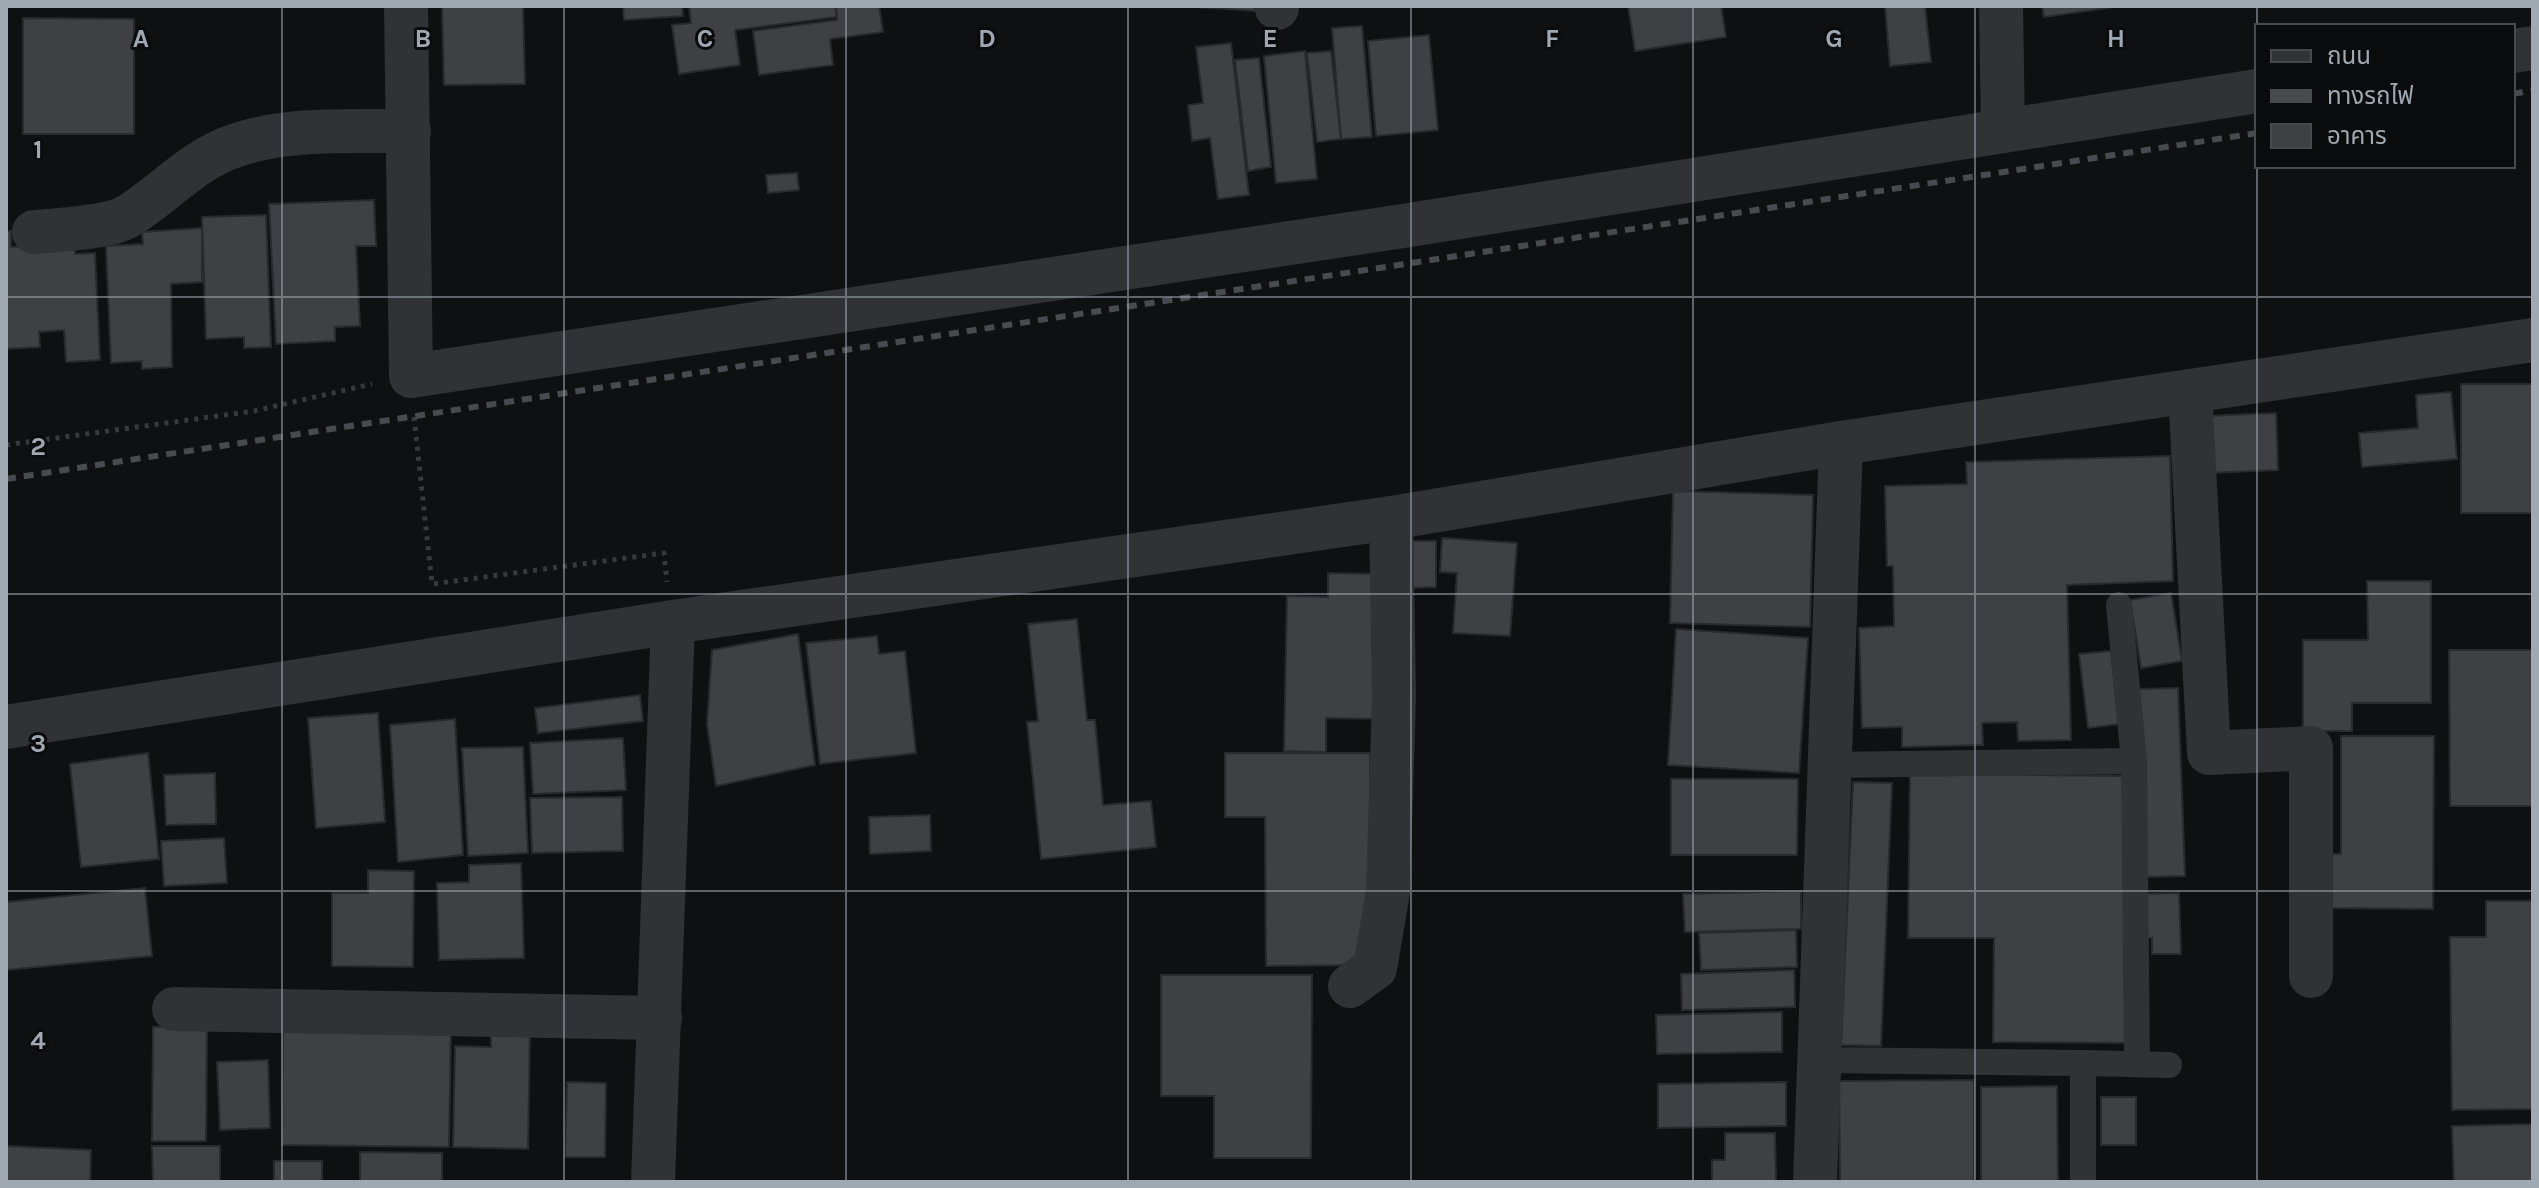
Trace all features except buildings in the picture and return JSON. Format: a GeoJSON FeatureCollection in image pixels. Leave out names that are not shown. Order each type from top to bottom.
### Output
{"type":"FeatureCollection","features":[{"type":"Feature","properties":{"kind":"street"},"geometry":{"type":"LineString","coordinates":[[406,6],[411,376],[1403,226],[2255,91]]}},
{"type":"Feature","properties":{"kind":"street"},"geometry":{"type":"LineString","coordinates":[[2001,6],[2003,131]]}},
{"type":"Feature","properties":{"kind":"street"},"geometry":{"type":"LineString","coordinates":[[34,232],[79,228],[128,218],[199,162],[256,139],[297,133],[409,131]]}},
{"type":"Feature","properties":{"kind":"street"},"geometry":{"type":"LineString","coordinates":[[6,727],[673,622],[1391,518],[1841,443],[2533,340]]}},
{"type":"Feature","properties":{"kind":"street"},"geometry":{"type":"LineString","coordinates":[[2190,391],[2209,753],[2311,748],[2311,976]]}},
{"type":"Feature","properties":{"kind":"street"},"geometry":{"type":"LineString","coordinates":[[1815,1182],[1841,443]]}},
{"type":"Feature","properties":{"kind":"street"},"geometry":{"type":"LineString","coordinates":[[1350,986],[1375,968],[1388,892],[1394,696],[1391,518]]}},
{"type":"Feature","properties":{"kind":"street"},"geometry":{"type":"LineString","coordinates":[[653,1182],[673,622]]}},
{"type":"Feature","properties":{"kind":"street"},"geometry":{"type":"LineString","coordinates":[[174,1009],[660,1018]]}},
{"type":"Feature","properties":{"kind":"lane"},"geometry":{"type":"LineString","coordinates":[[2119,605],[2134,761],[2137,1064]]}},
{"type":"Feature","properties":{"kind":"lane"},"geometry":{"type":"LineString","coordinates":[[1829,765],[2134,761]]}},
{"type":"Feature","properties":{"kind":"lane"},"geometry":{"type":"LineString","coordinates":[[1819,1060],[2169,1065]]}},
{"type":"Feature","properties":{"kind":"lane"},"geometry":{"type":"LineString","coordinates":[[2083,1063],[2083,1182]]}},
{"type":"Feature","properties":{"kind":"path"},"geometry":{"type":"LineString","coordinates":[[6,445],[254,411],[411,376],[432,584],[664,553],[673,622]]}},
{"type":"Feature","properties":{"kind":"railway"},"geometry":{"type":"LineString","coordinates":[[2515,94],[2533,90]]}},
{"type":"Feature","properties":{"kind":"railway"},"geometry":{"type":"LineString","coordinates":[[6,479],[2255,133]]}}]}
